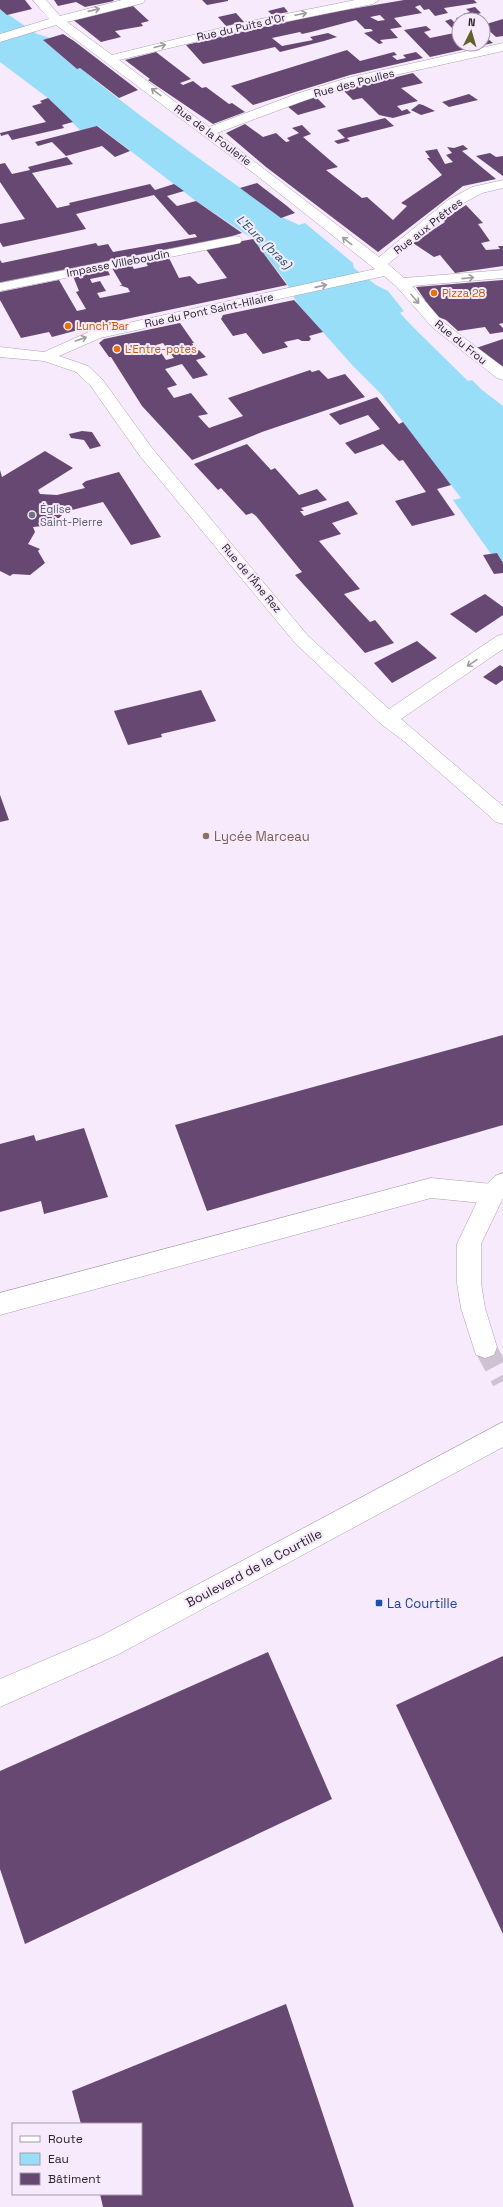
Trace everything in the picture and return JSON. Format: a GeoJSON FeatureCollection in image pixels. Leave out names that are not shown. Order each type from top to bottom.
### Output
{"type":"FeatureCollection","features":[{"type":"Feature","properties":{"kind":"street","name":"Rue de la Foulerie"},"geometry":{"type":"LineString","coordinates":[[39,0],[57,20],[208,132],[379,270]]}},
{"type":"Feature","properties":{"kind":"street"},"geometry":{"type":"LineString","coordinates":[[0,38],[57,20],[139,0]]}},
{"type":"Feature","properties":{"kind":"street","name":"Rue du Puits d'Or"},"geometry":{"type":"LineString","coordinates":[[109,58],[241,27],[373,0]]}},
{"type":"Feature","properties":{"kind":"street","name":"Rue des Poulies"},"geometry":{"type":"LineString","coordinates":[[208,132],[301,97],[352,81],[503,47]]}},
{"type":"Feature","properties":{"kind":"street","name":"Rue aux Prêtres"},"geometry":{"type":"LineString","coordinates":[[379,270],[453,203],[477,190],[503,184]]}},
{"type":"Feature","properties":{"kind":"street","name":"Impasse Villeboudin"},"geometry":{"type":"LineString","coordinates":[[0,287],[235,240]]}},
{"type":"Feature","properties":{"kind":"street","name":"Rue du Frou"},"geometry":{"type":"LineString","coordinates":[[379,270],[401,283],[438,325],[503,375]]}},
{"type":"Feature","properties":{"kind":"street","name":"Rue du Pont Saint-Hilaire"},"geometry":{"type":"LineString","coordinates":[[46,357],[75,342],[96,334],[283,294],[379,270]]}},
{"type":"Feature","properties":{"kind":"street"},"geometry":{"type":"LineString","coordinates":[[401,283],[503,274]]}},
{"type":"Feature","properties":{"kind":"street","name":"Rue de l'Âne Rez"},"geometry":{"type":"LineString","coordinates":[[2,348],[46,357],[82,369],[96,382],[146,452],[302,640],[388,719],[412,737],[503,816]]}},
{"type":"Feature","properties":{"kind":"street"},"geometry":{"type":"LineString","coordinates":[[388,719],[503,640]]}},
{"type":"Feature","properties":{"kind":"street"},"geometry":{"type":"LineString","coordinates":[[0,1304],[431,1188],[497,1188],[469,1244],[469,1283],[473,1308],[485,1347]]}},
{"type":"Feature","properties":{"kind":"street","name":"Boulevard de la Courtille"},"geometry":{"type":"LineString","coordinates":[[0,1693],[110,1645],[503,1434]]}},
{"type":"Feature","properties":{"kind":"water","name":"L'Eure (bras)"},"geometry":{"type":"Polygon","coordinates":[[[0,9],[37,34],[50,38],[44,41],[77,69],[80,68],[147,120],[263,204],[282,217],[299,225],[305,223],[353,263],[354,268],[376,285],[388,291],[404,311],[400,313],[413,327],[468,381],[472,380],[482,390],[503,406],[503,563],[497,553],[491,554],[453,500],[461,498],[382,395],[353,366],[297,303],[286,282],[253,239],[196,201],[98,126],[81,131],[48,98],[0,62],[0,9]]]}},
{"type":"Feature","properties":{"kind":"building"},"geometry":{"type":"Polygon","coordinates":[[[0,0],[25,0],[32,9],[7,15],[0,9],[0,0]]]}},
{"type":"Feature","properties":{"kind":"building"},"geometry":{"type":"Polygon","coordinates":[[[54,0],[114,1],[85,7],[76,2],[58,6],[54,0]]]}},
{"type":"Feature","properties":{"kind":"building"},"geometry":{"type":"Polygon","coordinates":[[[202,0],[228,0],[228,1],[207,5],[202,0]]]}},
{"type":"Feature","properties":{"kind":"building"},"geometry":{"type":"Polygon","coordinates":[[[404,0],[474,0],[477,3],[444,8],[448,13],[435,16],[429,9],[424,10],[420,5],[415,7],[422,13],[394,18],[402,27],[390,29],[398,38],[380,40],[383,43],[379,44],[364,33],[373,31],[371,29],[365,29],[356,20],[302,34],[300,32],[272,38],[282,46],[313,40],[310,37],[328,33],[337,37],[324,41],[280,52],[275,47],[203,64],[186,45],[310,16],[404,0]],[[380,15],[370,17],[378,21],[385,20],[380,15]]]}},
{"type":"Feature","properties":{"kind":"building"},"geometry":{"type":"Polygon","coordinates":[[[133,6],[149,21],[141,23],[143,26],[115,31],[121,37],[101,42],[72,19],[133,6]]]}},
{"type":"Feature","properties":{"kind":"building"},"geometry":{"type":"Polygon","coordinates":[[[284,7],[288,12],[272,15],[268,11],[284,7]]]}},
{"type":"Feature","properties":{"kind":"building"},"geometry":{"type":"Polygon","coordinates":[[[475,7],[480,12],[470,12],[466,9],[475,7]]]}},
{"type":"Feature","properties":{"kind":"building"},"geometry":{"type":"Polygon","coordinates":[[[236,13],[244,22],[226,26],[218,17],[236,13]]]}},
{"type":"Feature","properties":{"kind":"building"},"geometry":{"type":"Polygon","coordinates":[[[451,19],[451,27],[445,21],[451,19]]]}},
{"type":"Feature","properties":{"kind":"building"},"geometry":{"type":"Polygon","coordinates":[[[503,19],[503,36],[496,37],[491,32],[491,23],[503,19]]]}},
{"type":"Feature","properties":{"kind":"building"},"geometry":{"type":"Polygon","coordinates":[[[426,26],[431,30],[424,32],[430,38],[451,34],[451,52],[452,52],[430,57],[404,30],[426,26]]]}},
{"type":"Feature","properties":{"kind":"building"},"geometry":{"type":"Polygon","coordinates":[[[63,34],[138,90],[119,98],[80,68],[77,69],[43,40],[63,34]]]}},
{"type":"Feature","properties":{"kind":"building"},"geometry":{"type":"Polygon","coordinates":[[[347,50],[360,61],[394,52],[397,55],[392,56],[397,60],[406,58],[403,55],[416,52],[423,58],[350,75],[253,105],[231,86],[347,50]]]}},
{"type":"Feature","properties":{"kind":"building"},"geometry":{"type":"Polygon","coordinates":[[[156,52],[191,79],[180,83],[183,85],[193,81],[202,88],[206,87],[229,104],[232,103],[245,112],[213,124],[148,80],[150,79],[125,60],[156,52]]]}},
{"type":"Feature","properties":{"kind":"building"},"geometry":{"type":"Polygon","coordinates":[[[413,73],[423,83],[401,88],[418,101],[397,106],[402,111],[407,109],[411,113],[393,118],[379,115],[362,98],[353,100],[343,90],[413,73]]]}},
{"type":"Feature","properties":{"kind":"building"},"geometry":{"type":"Polygon","coordinates":[[[469,94],[478,100],[449,107],[442,102],[469,94]]]}},
{"type":"Feature","properties":{"kind":"building"},"geometry":{"type":"Polygon","coordinates":[[[316,97],[326,107],[298,115],[287,106],[316,97]]]}},
{"type":"Feature","properties":{"kind":"building"},"geometry":{"type":"Polygon","coordinates":[[[48,98],[73,122],[62,125],[64,128],[12,140],[8,134],[1,136],[0,133],[46,122],[32,106],[42,103],[40,101],[48,98]]]}},
{"type":"Feature","properties":{"kind":"building"},"geometry":{"type":"Polygon","coordinates":[[[419,104],[435,111],[421,115],[411,110],[419,104]]]}},
{"type":"Feature","properties":{"kind":"building"},"geometry":{"type":"Polygon","coordinates":[[[385,118],[394,126],[347,138],[350,141],[338,144],[334,141],[345,138],[337,130],[385,118]]]}},
{"type":"Feature","properties":{"kind":"building"},"geometry":{"type":"Polygon","coordinates":[[[245,124],[263,137],[276,133],[286,142],[290,141],[287,138],[299,133],[292,128],[302,125],[311,134],[303,137],[338,167],[326,170],[362,198],[367,197],[393,220],[407,206],[401,203],[442,175],[427,158],[430,158],[425,151],[437,149],[445,164],[453,162],[446,155],[452,153],[447,147],[454,148],[463,145],[468,149],[462,151],[496,179],[463,186],[378,252],[266,167],[226,133],[245,124]]]}},
{"type":"Feature","properties":{"kind":"building"},"geometry":{"type":"Polygon","coordinates":[[[97,126],[130,151],[115,157],[102,146],[66,156],[52,142],[38,146],[35,142],[97,126]]]}},
{"type":"Feature","properties":{"kind":"building"},"geometry":{"type":"Polygon","coordinates":[[[490,153],[496,157],[503,156],[503,176],[476,156],[490,153]]]}},
{"type":"Feature","properties":{"kind":"building"},"geometry":{"type":"Polygon","coordinates":[[[67,157],[73,164],[32,173],[57,208],[70,205],[69,203],[150,184],[155,190],[174,184],[184,191],[167,196],[177,206],[196,201],[242,233],[226,238],[0,284],[0,260],[2,263],[96,243],[98,246],[108,244],[113,252],[197,237],[195,234],[189,235],[154,195],[76,214],[86,229],[3,247],[0,242],[0,224],[25,219],[0,182],[0,164],[5,163],[12,174],[30,170],[28,167],[67,157]]]}},
{"type":"Feature","properties":{"kind":"building"},"geometry":{"type":"Polygon","coordinates":[[[257,183],[295,213],[281,218],[240,188],[257,183]]]}},
{"type":"Feature","properties":{"kind":"building"},"geometry":{"type":"Polygon","coordinates":[[[466,205],[483,223],[478,224],[490,241],[481,243],[486,250],[500,249],[498,246],[503,246],[503,266],[455,273],[440,255],[434,257],[413,243],[445,222],[443,220],[466,205]]]}},
{"type":"Feature","properties":{"kind":"building"},"geometry":{"type":"Polygon","coordinates":[[[253,239],[287,285],[93,326],[52,337],[49,332],[21,338],[0,300],[0,292],[59,280],[77,311],[86,309],[76,292],[79,291],[73,276],[107,269],[110,275],[90,279],[92,283],[100,281],[106,291],[97,293],[100,298],[130,292],[128,288],[119,285],[122,285],[112,268],[131,264],[134,269],[148,266],[145,261],[168,256],[179,278],[190,276],[198,284],[227,278],[205,248],[253,239]]]}},
{"type":"Feature","properties":{"kind":"building"},"geometry":{"type":"Polygon","coordinates":[[[503,280],[503,323],[499,324],[503,328],[503,332],[490,334],[485,327],[458,331],[446,320],[436,316],[416,287],[503,280]]]}},
{"type":"Feature","properties":{"kind":"building"},"geometry":{"type":"Polygon","coordinates":[[[294,300],[323,332],[309,336],[311,339],[309,341],[302,341],[298,339],[284,342],[288,347],[263,354],[246,333],[233,336],[221,319],[223,315],[294,300]]]}},
{"type":"Feature","properties":{"kind":"building"},"geometry":{"type":"Polygon","coordinates":[[[180,323],[194,343],[192,343],[197,351],[199,350],[206,357],[196,360],[208,375],[193,379],[182,364],[165,369],[177,385],[167,388],[174,398],[191,393],[208,414],[198,416],[209,428],[243,416],[228,398],[310,370],[312,372],[319,370],[328,379],[345,374],[365,397],[262,432],[192,460],[142,406],[111,357],[109,357],[99,343],[104,339],[180,323]],[[163,343],[156,345],[166,360],[174,358],[163,343]]]}},
{"type":"Feature","properties":{"kind":"building"},"geometry":{"type":"Polygon","coordinates":[[[503,339],[503,368],[476,348],[503,339]]]}},
{"type":"Feature","properties":{"kind":"building"},"geometry":{"type":"Polygon","coordinates":[[[377,397],[399,424],[403,422],[451,485],[437,489],[455,515],[412,526],[395,501],[426,492],[403,460],[399,461],[383,444],[355,454],[345,443],[380,429],[368,415],[340,425],[329,414],[377,397]]]}},
{"type":"Feature","properties":{"kind":"building"},"geometry":{"type":"Polygon","coordinates":[[[82,431],[92,432],[101,446],[90,449],[84,440],[71,438],[69,434],[82,431]]]}},
{"type":"Feature","properties":{"kind":"building"},"geometry":{"type":"Polygon","coordinates":[[[247,444],[271,470],[275,468],[299,495],[317,489],[327,500],[301,508],[304,511],[300,511],[304,516],[348,501],[358,514],[332,523],[341,534],[319,541],[360,589],[344,594],[370,622],[375,620],[394,643],[365,653],[295,575],[302,572],[256,516],[252,513],[246,515],[221,488],[218,490],[194,464],[247,444]]]}},
{"type":"Feature","properties":{"kind":"building","name":"Église Saint-Pierre"},"geometry":{"type":"Polygon","coordinates":[[[45,451],[73,468],[38,490],[40,494],[57,495],[85,488],[82,484],[86,481],[119,472],[161,537],[131,545],[103,502],[72,510],[70,513],[65,512],[59,518],[50,521],[52,525],[33,527],[35,532],[28,544],[40,549],[38,551],[45,563],[30,575],[13,574],[10,576],[0,571],[0,470],[2,477],[45,451]]]}},
{"type":"Feature","properties":{"kind":"building"},"geometry":{"type":"Polygon","coordinates":[[[497,553],[503,563],[503,573],[494,574],[483,555],[497,553]]]}},
{"type":"Feature","properties":{"kind":"building"},"geometry":{"type":"Polygon","coordinates":[[[485,594],[503,607],[503,615],[476,633],[450,614],[485,594]]]}},
{"type":"Feature","properties":{"kind":"building"},"geometry":{"type":"Polygon","coordinates":[[[417,641],[437,658],[392,683],[374,663],[417,641]]]}},
{"type":"Feature","properties":{"kind":"building"},"geometry":{"type":"Polygon","coordinates":[[[500,665],[503,667],[503,680],[496,685],[483,677],[500,665]]]}},
{"type":"Feature","properties":{"kind":"building"},"geometry":{"type":"Polygon","coordinates":[[[201,690],[216,721],[161,734],[162,737],[128,745],[114,711],[201,690]]]}},
{"type":"Feature","properties":{"kind":"building"},"geometry":{"type":"Polygon","coordinates":[[[0,795],[9,820],[0,822],[0,795]]]}},
{"type":"Feature","properties":{"kind":"building"},"geometry":{"type":"Polygon","coordinates":[[[503,1035],[503,1125],[207,1211],[175,1125],[503,1035]]]}},
{"type":"Feature","properties":{"kind":"building"},"geometry":{"type":"Polygon","coordinates":[[[84,1128],[108,1197],[44,1214],[41,1201],[0,1212],[0,1144],[34,1135],[36,1141],[84,1128]]]}},
{"type":"Feature","properties":{"kind":"building"},"geometry":{"type":"Polygon","coordinates":[[[268,1652],[332,1799],[25,1944],[0,1869],[0,1771],[268,1652]]]}},
{"type":"Feature","properties":{"kind":"building"},"geometry":{"type":"Polygon","coordinates":[[[503,1656],[503,1934],[396,1705],[503,1656]]]}},
{"type":"Feature","properties":{"kind":"building"},"geometry":{"type":"Polygon","coordinates":[[[286,2004],[354,2207],[103,2207],[100,2195],[142,2195],[142,2123],[81,2123],[72,2091],[286,2004]]]}},
{"type":"Feature","properties":{"kind":"tunnel"},"geometry":{"type":"LineString","coordinates":[[485,1347],[503,1381]]}},
{"type":"Feature","properties":{"kind":"place","name":"Pizza 28"},"geometry":{"type":"Point","coordinates":[434,293]}},
{"type":"Feature","properties":{"kind":"place","name":"Lunch'Bar"},"geometry":{"type":"Point","coordinates":[68,326]}},
{"type":"Feature","properties":{"kind":"place","name":"L'Entre-potes"},"geometry":{"type":"Point","coordinates":[117,349]}},
{"type":"Feature","properties":{"kind":"place","name":"Église Saint-Pierre"},"geometry":{"type":"Point","coordinates":[32,515]}},
{"type":"Feature","properties":{"kind":"place","name":"Lycée Marceau"},"geometry":{"type":"Point","coordinates":[206,836]}},
{"type":"Feature","properties":{"kind":"place","name":"La Courtille"},"geometry":{"type":"Point","coordinates":[379,1603]}}]}
